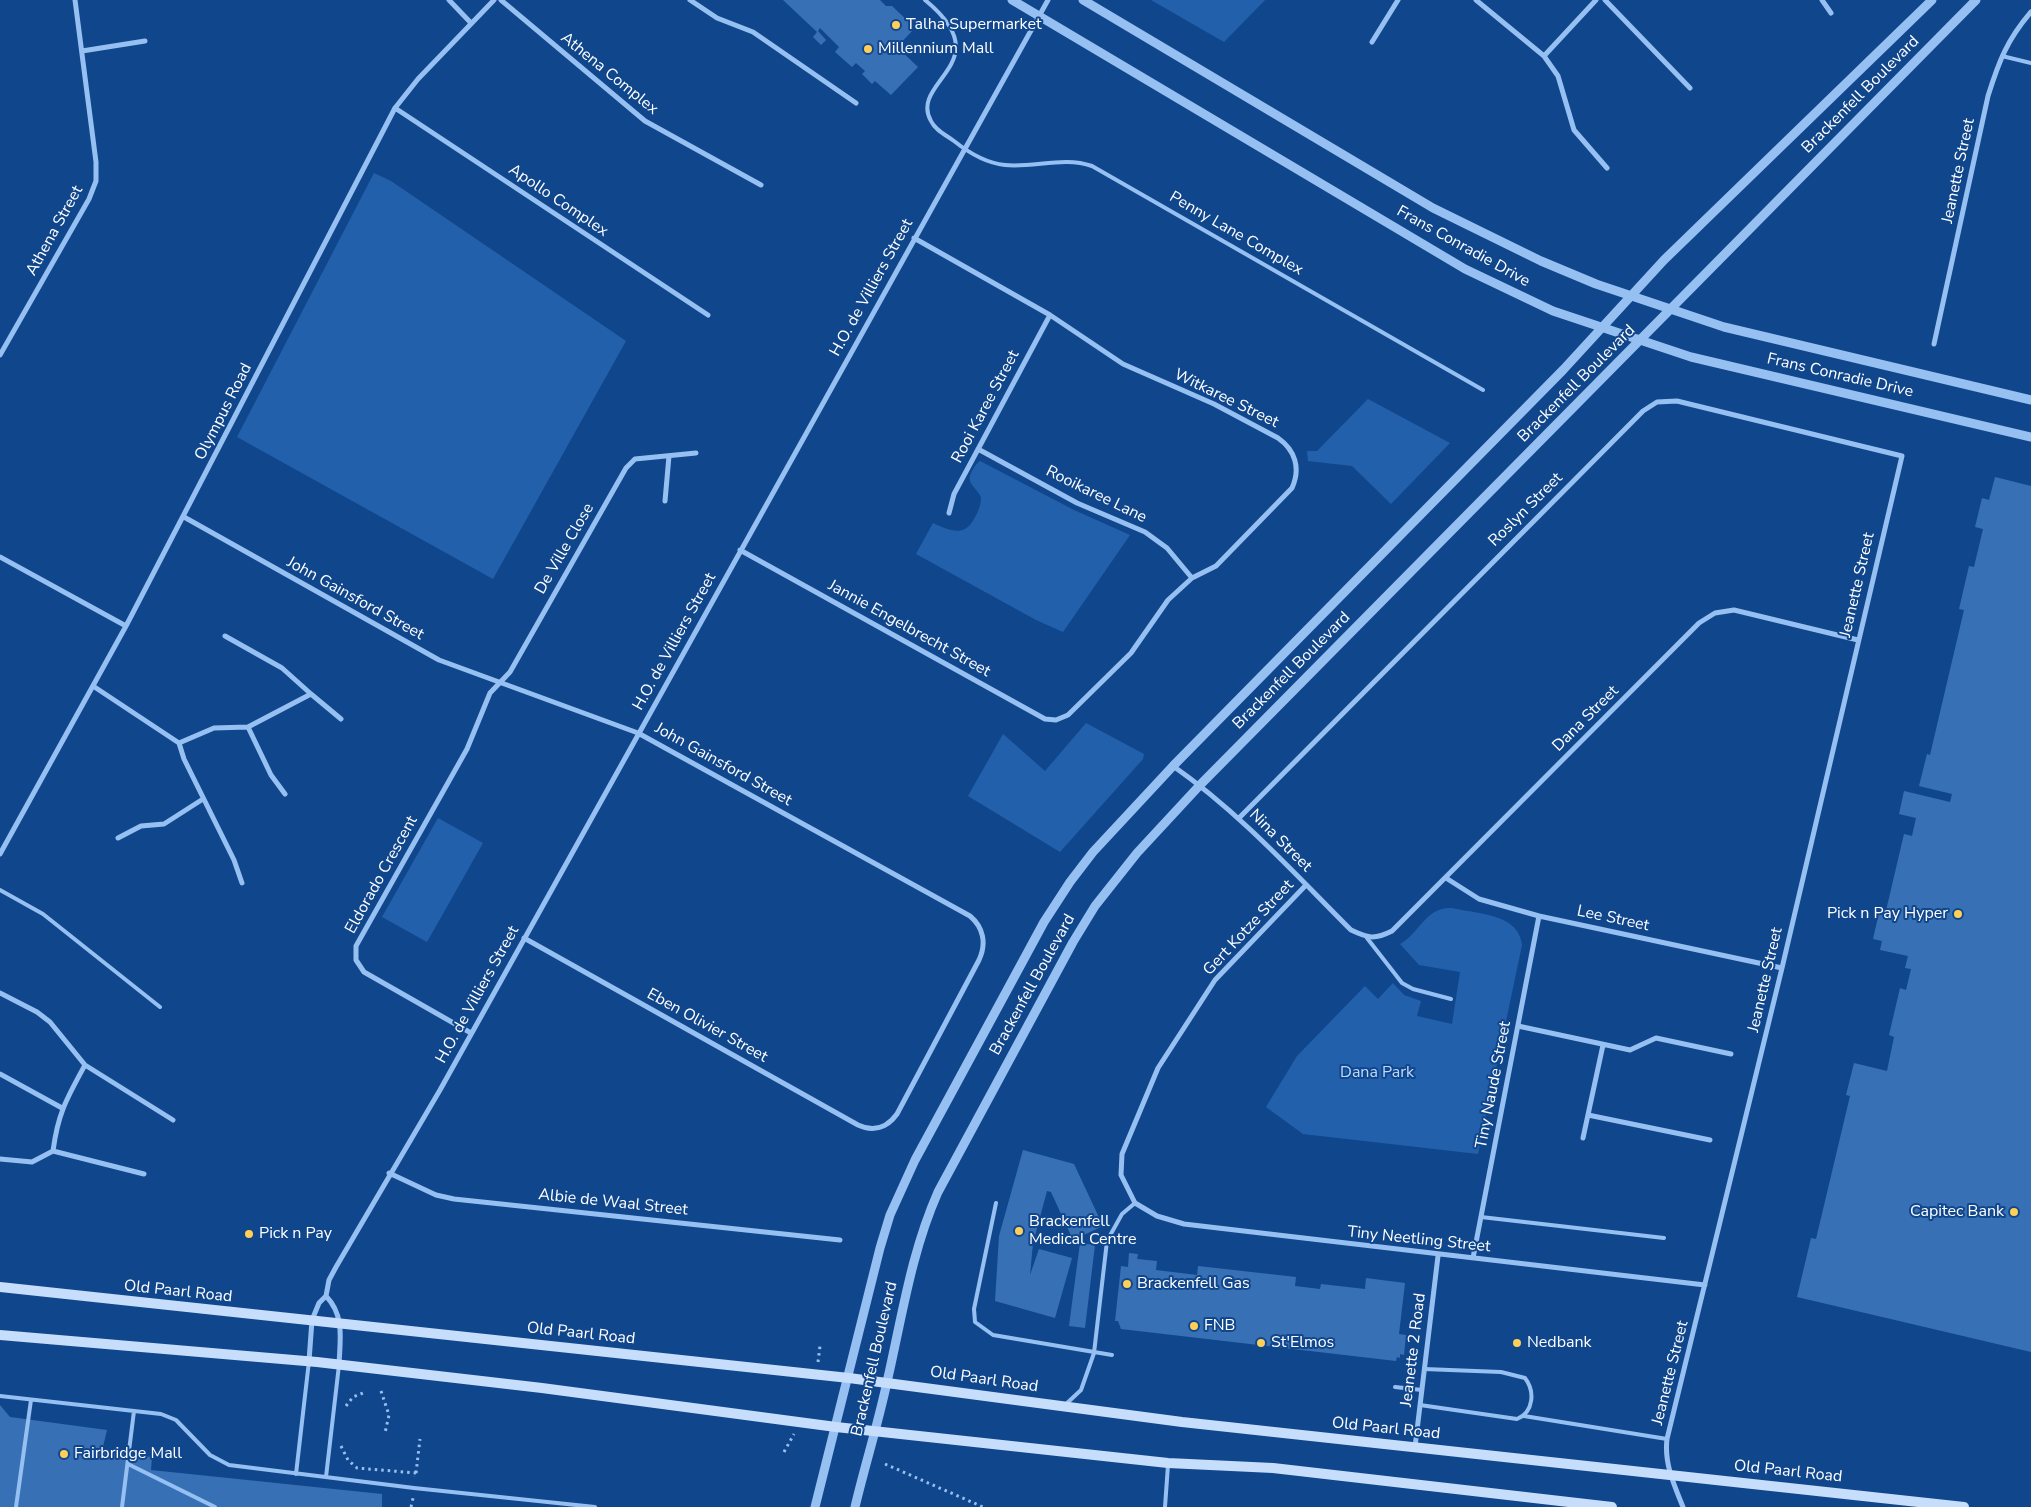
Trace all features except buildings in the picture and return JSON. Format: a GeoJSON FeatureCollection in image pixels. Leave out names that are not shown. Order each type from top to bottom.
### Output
{"type":"FeatureCollection","features":[{"type":"Feature","properties":{"kind":"main road","name":"Old Paarl Road"},"geometry":{"type":"LineString","coordinates":[[0,1287],[849,1378],[1182,1422],[1964,1507]]}},
{"type":"Feature","properties":{"kind":"main road"},"geometry":{"type":"LineString","coordinates":[[0,1335],[309,1361],[542,1388],[836,1427],[1168,1463],[1273,1468],[1612,1507]]}},
{"type":"Feature","properties":{"kind":"street","name":"Athena Street"},"geometry":{"type":"LineString","coordinates":[[0,354],[89,198],[96,181],[96,162],[75,0]]}},
{"type":"Feature","properties":{"kind":"street"},"geometry":{"type":"LineString","coordinates":[[449,0],[471,23]]}},
{"type":"Feature","properties":{"kind":"street","name":"Olympus Road"},"geometry":{"type":"LineString","coordinates":[[0,854],[184,517],[395,108],[412,86],[494,0]]}},
{"type":"Feature","properties":{"kind":"street","name":"Athena Complex"},"geometry":{"type":"LineString","coordinates":[[501,0],[646,121],[762,186]]}},
{"type":"Feature","properties":{"kind":"street"},"geometry":{"type":"LineString","coordinates":[[690,0],[717,18],[753,32],[856,103]]}},
{"type":"Feature","properties":{"kind":"street","name":"Frans Conradie Drive"},"geometry":{"type":"LineString","coordinates":[[1012,0],[1465,269],[1553,311],[1691,357],[2031,437]]}},
{"type":"Feature","properties":{"kind":"street","name":"H.O. de Villiers Street"},"geometry":{"type":"LineString","coordinates":[[312,1320],[320,1303],[326,1296],[329,1280],[336,1267],[471,1033],[1048,0]]}},
{"type":"Feature","properties":{"kind":"street","name":"Frans Conradie Drive"},"geometry":{"type":"LineString","coordinates":[[1083,0],[1433,208],[1542,261],[1632,296],[1724,327],[2031,400]]}},
{"type":"Feature","properties":{"kind":"street"},"geometry":{"type":"LineString","coordinates":[[1372,42],[1398,0]]}},
{"type":"Feature","properties":{"kind":"street"},"geometry":{"type":"LineString","coordinates":[[1476,0],[1544,56],[1558,76],[1574,130],[1606,168]]}},
{"type":"Feature","properties":{"kind":"street"},"geometry":{"type":"LineString","coordinates":[[1544,56],[1596,0]]}},
{"type":"Feature","properties":{"kind":"street"},"geometry":{"type":"LineString","coordinates":[[1605,0],[1690,88]]}},
{"type":"Feature","properties":{"kind":"street"},"geometry":{"type":"LineString","coordinates":[[1822,0],[1831,13]]}},
{"type":"Feature","properties":{"kind":"street","name":"Brackenfell Boulevard"},"geometry":{"type":"LineString","coordinates":[[815,1507],[890,1214],[915,1160],[1044,922],[1070,882],[1114,829],[1173,766],[1602,328],[1664,260],[1932,0]]}},
{"type":"Feature","properties":{"kind":"street","name":"Brackenfell Boulevard"},"geometry":{"type":"LineString","coordinates":[[855,1507],[887,1383],[912,1264],[926,1218],[938,1192],[1072,942],[1095,906],[1137,853],[1200,785],[1976,0]]}},
{"type":"Feature","properties":{"kind":"street","name":"Jeanette Street"},"geometry":{"type":"LineString","coordinates":[[1934,344],[1988,96],[2001,56],[2018,27],[2031,12]]}},
{"type":"Feature","properties":{"kind":"street"},"geometry":{"type":"LineString","coordinates":[[82,51],[145,41]]}},
{"type":"Feature","properties":{"kind":"street","name":"Apollo Complex"},"geometry":{"type":"LineString","coordinates":[[395,108],[708,315]]}},
{"type":"Feature","properties":{"kind":"street","name":"Witkaree Street"},"geometry":{"type":"LineString","coordinates":[[914,238],[1050,315],[1123,364],[1214,404],[1278,438],[1285,443],[1295,458],[1295,481],[1288,494],[1216,566],[1192,578],[1168,600],[1131,652],[1068,715]]}},
{"type":"Feature","properties":{"kind":"street","name":"Rooi Karee Street"},"geometry":{"type":"LineString","coordinates":[[948,513],[954,494],[1050,315]]}},
{"type":"Feature","properties":{"kind":"street","name":"Roslyn Street"},"geometry":{"type":"LineString","coordinates":[[1239,818],[1642,410],[1657,402],[1677,401],[1902,456]]}},
{"type":"Feature","properties":{"kind":"street","name":"Rooikaree Lane"},"geometry":{"type":"LineString","coordinates":[[978,449],[1078,503],[1145,532],[1167,548],[1192,578]]}},
{"type":"Feature","properties":{"kind":"street","name":"De Ville Close"},"geometry":{"type":"LineString","coordinates":[[500,682],[510,672],[626,468],[635,459],[696,453]]}},
{"type":"Feature","properties":{"kind":"street"},"geometry":{"type":"LineString","coordinates":[[665,502],[670,456]]}},
{"type":"Feature","properties":{"kind":"street","name":"Jeanette Street"},"geometry":{"type":"LineString","coordinates":[[1683,1507],[1670,1474],[1666,1451],[1667,1439],[1782,968],[1902,456]]}},
{"type":"Feature","properties":{"kind":"street","name":"John Gainsford Street"},"geometry":{"type":"LineString","coordinates":[[184,517],[439,660],[638,733],[970,916],[979,926],[984,940],[982,953],[897,1114],[881,1128]]}},
{"type":"Feature","properties":{"kind":"street","name":"Jannie Engelbrecht Street"},"geometry":{"type":"LineString","coordinates":[[740,550],[1045,719],[1056,720],[1068,715]]}},
{"type":"Feature","properties":{"kind":"street"},"geometry":{"type":"LineString","coordinates":[[0,557],[126,626]]}},
{"type":"Feature","properties":{"kind":"street","name":"Dana Street"},"geometry":{"type":"LineString","coordinates":[[1367,938],[1381,936],[1392,931],[1699,623],[1715,613],[1734,610],[1858,640]]}},
{"type":"Feature","properties":{"kind":"street"},"geometry":{"type":"LineString","coordinates":[[225,636],[282,668],[341,719]]}},
{"type":"Feature","properties":{"kind":"street","name":"Eldorado Crescent"},"geometry":{"type":"LineString","coordinates":[[471,1033],[364,972],[356,960],[354,952],[467,749],[490,693],[500,682]]}},
{"type":"Feature","properties":{"kind":"street"},"geometry":{"type":"LineString","coordinates":[[93,686],[179,742],[184,759],[234,860],[242,883]]}},
{"type":"Feature","properties":{"kind":"street"},"geometry":{"type":"LineString","coordinates":[[179,742],[214,728],[248,728],[311,694]]}},
{"type":"Feature","properties":{"kind":"street"},"geometry":{"type":"LineString","coordinates":[[248,728],[270,775],[285,794]]}},
{"type":"Feature","properties":{"kind":"street","name":"Nina Street"},"geometry":{"type":"LineString","coordinates":[[1173,766],[1200,785],[1239,818],[1351,930],[1367,938]]}},
{"type":"Feature","properties":{"kind":"street"},"geometry":{"type":"LineString","coordinates":[[118,838],[141,826],[164,824],[203,799]]}},
{"type":"Feature","properties":{"kind":"street","name":"Lee Street"},"geometry":{"type":"LineString","coordinates":[[1446,878],[1479,899],[1539,916],[1782,968]]}},
{"type":"Feature","properties":{"kind":"street","name":"Gert Kotze Street"},"geometry":{"type":"LineString","coordinates":[[1136,1202],[1121,1175],[1122,1154],[1158,1068],[1215,980],[1306,885]]}},
{"type":"Feature","properties":{"kind":"street","name":"Tiny Naude Street"},"geometry":{"type":"LineString","coordinates":[[1473,1258],[1539,916]]}},
{"type":"Feature","properties":{"kind":"street","name":"Eben Olivier Street"},"geometry":{"type":"LineString","coordinates":[[524,938],[858,1125],[865,1128],[881,1128]]}},
{"type":"Feature","properties":{"kind":"street"},"geometry":{"type":"LineString","coordinates":[[0,992],[37,1012],[50,1022],[85,1065],[173,1120]]}},
{"type":"Feature","properties":{"kind":"street"},"geometry":{"type":"LineString","coordinates":[[1518,1026],[1630,1050],[1656,1038],[1731,1054]]}},
{"type":"Feature","properties":{"kind":"street"},"geometry":{"type":"LineString","coordinates":[[1583,1138],[1603,1045]]}},
{"type":"Feature","properties":{"kind":"street"},"geometry":{"type":"LineString","coordinates":[[53,1151],[57,1122],[62,1108],[85,1065]]}},
{"type":"Feature","properties":{"kind":"street"},"geometry":{"type":"LineString","coordinates":[[0,1074],[62,1108]]}},
{"type":"Feature","properties":{"kind":"street"},"geometry":{"type":"LineString","coordinates":[[1588,1115],[1710,1140]]}},
{"type":"Feature","properties":{"kind":"street"},"geometry":{"type":"LineString","coordinates":[[0,1159],[32,1162],[53,1151],[144,1174]]}},
{"type":"Feature","properties":{"kind":"street","name":"Albie de Waal Street"},"geometry":{"type":"LineString","coordinates":[[389,1173],[436,1195],[454,1199],[840,1240]]}},
{"type":"Feature","properties":{"kind":"street","name":"Tiny Neetling Street"},"geometry":{"type":"LineString","coordinates":[[1136,1202],[1157,1216],[1184,1224],[1438,1256],[1473,1258],[1705,1285]]}},
{"type":"Feature","properties":{"kind":"street","name":"Jeanette 2 Road"},"geometry":{"type":"LineString","coordinates":[[1415,1447],[1438,1256]]}},
{"type":"Feature","properties":{"kind":"street"},"geometry":{"type":"LineString","coordinates":[[326,1296],[335,1306],[341,1323],[339,1365]]}},
{"type":"Feature","properties":{"kind":"street"},"geometry":{"type":"LineString","coordinates":[[309,1361],[312,1320]]}},
{"type":"Feature","properties":{"kind":"lane","name":"Penny Lane Complex"},"geometry":{"type":"LineString","coordinates":[[925,0],[951,26],[957,49],[955,59],[928,104],[929,118],[933,125],[964,148],[979,158],[1005,165],[1070,162],[1092,166],[1483,390]]}},
{"type":"Feature","properties":{"kind":"lane"},"geometry":{"type":"LineString","coordinates":[[2001,56],[2031,63]]}},
{"type":"Feature","properties":{"kind":"lane"},"geometry":{"type":"LineString","coordinates":[[0,890],[44,914],[160,1007]]}},
{"type":"Feature","properties":{"kind":"lane"},"geometry":{"type":"LineString","coordinates":[[1367,938],[1402,983],[1413,989],[1451,998]]}},
{"type":"Feature","properties":{"kind":"lane"},"geometry":{"type":"LineString","coordinates":[[1063,1406],[1081,1390],[1094,1353],[1107,1241],[1122,1214],[1136,1202]]}},
{"type":"Feature","properties":{"kind":"lane"},"geometry":{"type":"LineString","coordinates":[[996,1203],[974,1309],[975,1322],[993,1335],[1112,1355]]}},
{"type":"Feature","properties":{"kind":"lane"},"geometry":{"type":"LineString","coordinates":[[1481,1217],[1664,1238]]}},
{"type":"Feature","properties":{"kind":"lane"},"geometry":{"type":"LineString","coordinates":[[296,1474],[309,1361]]}},
{"type":"Feature","properties":{"kind":"lane"},"geometry":{"type":"LineString","coordinates":[[326,1477],[339,1365]]}},
{"type":"Feature","properties":{"kind":"lane"},"geometry":{"type":"LineString","coordinates":[[1420,1404],[1517,1419],[1524,1416],[1531,1406],[1531,1391],[1525,1378],[1501,1372],[1424,1369]]}},
{"type":"Feature","properties":{"kind":"lane"},"geometry":{"type":"LineString","coordinates":[[1396,1387],[1422,1390]]}},
{"type":"Feature","properties":{"kind":"lane"},"geometry":{"type":"LineString","coordinates":[[0,1396],[162,1414],[176,1420],[210,1455],[229,1465],[414,1488],[595,1507]]}},
{"type":"Feature","properties":{"kind":"lane"},"geometry":{"type":"LineString","coordinates":[[16,1507],[31,1400]]}},
{"type":"Feature","properties":{"kind":"lane"},"geometry":{"type":"LineString","coordinates":[[122,1507],[134,1411]]}},
{"type":"Feature","properties":{"kind":"lane"},"geometry":{"type":"LineString","coordinates":[[1524,1416],[1667,1439]]}},
{"type":"Feature","properties":{"kind":"lane"},"geometry":{"type":"LineString","coordinates":[[1164,1507],[1168,1463]]}},
{"type":"Feature","properties":{"kind":"lane"},"geometry":{"type":"LineString","coordinates":[[128,1464],[215,1507]]}},
{"type":"Feature","properties":{"kind":"path"},"geometry":{"type":"LineString","coordinates":[[381,1391],[389,1415],[385,1434]]}},
{"type":"Feature","properties":{"kind":"path"},"geometry":{"type":"LineString","coordinates":[[345,1409],[353,1397],[363,1393]]}},
{"type":"Feature","properties":{"kind":"path"},"geometry":{"type":"LineString","coordinates":[[411,1507],[420,1439]]}},
{"type":"Feature","properties":{"kind":"path"},"geometry":{"type":"LineString","coordinates":[[341,1442],[342,1450],[357,1468],[416,1473]]}},
{"type":"Feature","properties":{"kind":"path"},"geometry":{"type":"LineString","coordinates":[[885,1464],[983,1507]]}},
{"type":"Feature","properties":{"kind":"green space"},"geometry":{"type":"Polygon","coordinates":[[[1151,0],[1265,0],[1224,42],[1151,0]]]}},
{"type":"Feature","properties":{"kind":"green space"},"geometry":{"type":"Polygon","coordinates":[[[374,173],[391,181],[626,341],[493,579],[237,437],[374,173]]]}},
{"type":"Feature","properties":{"kind":"green space"},"geometry":{"type":"Polygon","coordinates":[[[1368,399],[1450,443],[1391,504],[1352,466],[1308,461],[1307,451],[1317,451],[1368,399]]]}},
{"type":"Feature","properties":{"kind":"green space"},"geometry":{"type":"Polygon","coordinates":[[[980,461],[1074,510],[1130,535],[1063,632],[1036,620],[916,554],[933,523],[955,531],[965,529],[970,525],[979,509],[981,497],[970,482],[970,475],[980,461]]]}},
{"type":"Feature","properties":{"kind":"green space"},"geometry":{"type":"Polygon","coordinates":[[[1086,723],[1144,754],[1143,759],[1060,852],[968,796],[1003,734],[1045,771],[1086,723]]]}},
{"type":"Feature","properties":{"kind":"green space"},"geometry":{"type":"Polygon","coordinates":[[[438,818],[483,843],[427,942],[382,917],[438,818]]]}},
{"type":"Feature","properties":{"kind":"green space","name":"Dana Park"},"geometry":{"type":"Polygon","coordinates":[[[1452,908],[1484,914],[1505,921],[1519,934],[1522,945],[1478,1154],[1303,1134],[1266,1107],[1297,1056],[1365,986],[1378,999],[1393,983],[1404,995],[1421,1001],[1417,1016],[1452,1024],[1460,972],[1419,965],[1400,944],[1429,916],[1443,909],[1452,908]]]}},
{"type":"Feature","properties":{"kind":"place","name":"Talha Supermarket"},"geometry":{"type":"Point","coordinates":[896,25]}},
{"type":"Feature","properties":{"kind":"place","name":"Millennium Mall"},"geometry":{"type":"Point","coordinates":[868,49]}},
{"type":"Feature","properties":{"kind":"place","name":"Pick n Pay Hyper"},"geometry":{"type":"Point","coordinates":[1958,914]}},
{"type":"Feature","properties":{"kind":"place","name":"Capitec Bank"},"geometry":{"type":"Point","coordinates":[2014,1212]}},
{"type":"Feature","properties":{"kind":"place","name":"Brackenfell Medical Centre"},"geometry":{"type":"Point","coordinates":[1019,1231]}},
{"type":"Feature","properties":{"kind":"place","name":"Pick n Pay"},"geometry":{"type":"Point","coordinates":[249,1234]}},
{"type":"Feature","properties":{"kind":"place","name":"Brackenfell Gas"},"geometry":{"type":"Point","coordinates":[1127,1284]}},
{"type":"Feature","properties":{"kind":"place","name":"FNB"},"geometry":{"type":"Point","coordinates":[1194,1326]}},
{"type":"Feature","properties":{"kind":"place","name":"St'Elmos"},"geometry":{"type":"Point","coordinates":[1261,1343]}},
{"type":"Feature","properties":{"kind":"place","name":"Nedbank"},"geometry":{"type":"Point","coordinates":[1517,1343]}},
{"type":"Feature","properties":{"kind":"place","name":"Fairbridge Mall"},"geometry":{"type":"Point","coordinates":[64,1454]}}]}
